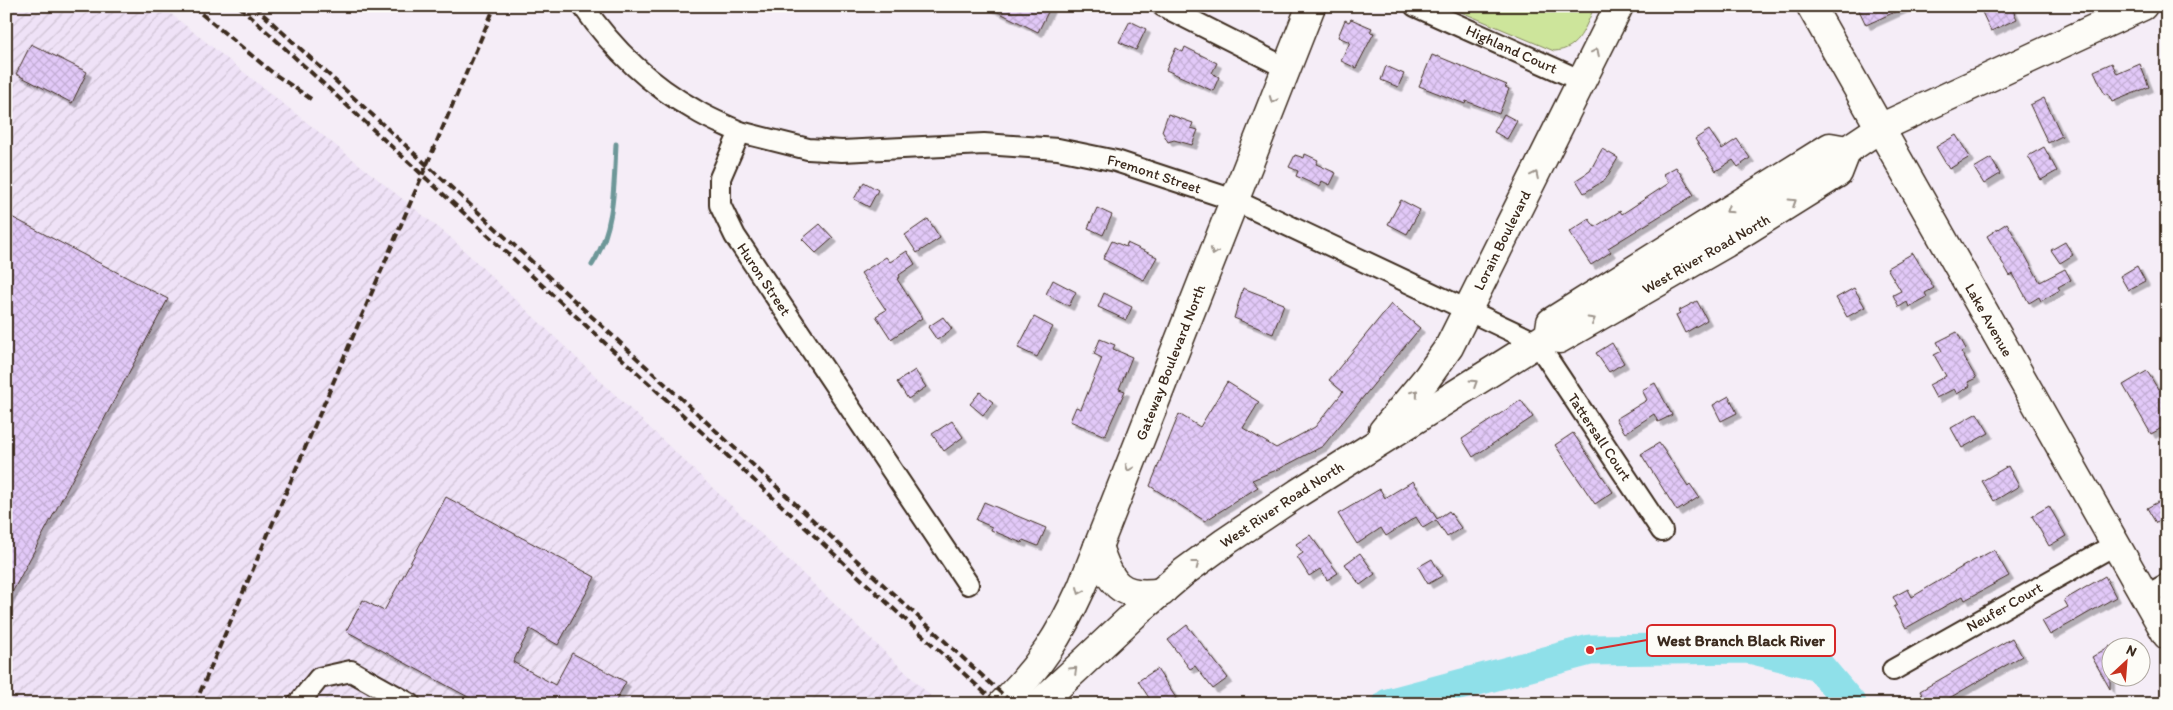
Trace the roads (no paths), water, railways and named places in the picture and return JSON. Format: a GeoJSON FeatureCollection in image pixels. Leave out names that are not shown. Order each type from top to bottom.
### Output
{"type":"FeatureCollection","features":[{"type":"Feature","properties":{"kind":"main road","name":"Gateway Boulevard North"},"geometry":{"type":"LineString","coordinates":[[1002,704],[1023,684],[1064,628],[1311,6]]}},
{"type":"Feature","properties":{"kind":"main road","name":"Lorain Boulevard"},"geometry":{"type":"LineString","coordinates":[[1359,456],[1427,378],[1448,347],[1619,6]]}},
{"type":"Feature","properties":{"kind":"main road","name":"Lake Avenue"},"geometry":{"type":"LineString","coordinates":[[1811,6],[2116,544],[2156,590],[2167,634]]}},
{"type":"Feature","properties":{"kind":"main road","name":"West River Road North"},"geometry":{"type":"LineString","coordinates":[[1038,704],[1105,641],[1162,592],[1225,542],[1543,339],[1559,338],[1726,243],[1791,203],[1838,173],[1847,150],[1880,128],[2143,6]]}},
{"type":"Feature","properties":{"kind":"main road"},"geometry":{"type":"LineString","coordinates":[[1098,546],[1107,572],[1116,584],[1139,594],[1162,592]]}},
{"type":"Feature","properties":{"kind":"street"},"geometry":{"type":"LineString","coordinates":[[583,6],[611,43],[650,80],[694,110],[740,132]]}},
{"type":"Feature","properties":{"kind":"street"},"geometry":{"type":"LineString","coordinates":[[1163,6],[1286,68]]}},
{"type":"Feature","properties":{"kind":"street","name":"Highland Court"},"geometry":{"type":"LineString","coordinates":[[1415,6],[1582,81]]}},
{"type":"Feature","properties":{"kind":"street","name":"Fremont Street"},"geometry":{"type":"LineString","coordinates":[[740,132],[808,149],[842,151],[984,144],[1058,149],[1116,161],[1234,200],[1467,311],[1543,339]]}},
{"type":"Feature","properties":{"kind":"street","name":"Huron Street"},"geometry":{"type":"LineString","coordinates":[[740,132],[720,178],[720,205],[735,236],[968,584]]}},
{"type":"Feature","properties":{"kind":"street","name":"Tattersall Court"},"geometry":{"type":"LineString","coordinates":[[1543,339],[1662,531]]}},
{"type":"Feature","properties":{"kind":"street","name":"Neufer Court"},"geometry":{"type":"LineString","coordinates":[[1893,670],[2116,544]]}},
{"type":"Feature","properties":{"kind":"street"},"geometry":{"type":"LineString","coordinates":[[298,704],[319,678],[351,671],[410,704]]}},
{"type":"Feature","properties":{"kind":"waterway"},"geometry":{"type":"LineString","coordinates":[[592,265],[600,251],[609,222],[614,191],[616,144]]}},
{"type":"Feature","properties":{"kind":"waterway"},"geometry":{"type":"LineString","coordinates":[[1388,704],[1590,650],[1749,648],[1818,665],[1851,704]]}},
{"type":"Feature","properties":{"kind":"railway"},"geometry":{"type":"LineString","coordinates":[[192,6],[273,73],[311,99]]}},
{"type":"Feature","properties":{"kind":"railway"},"geometry":{"type":"LineString","coordinates":[[239,6],[997,704]]}},
{"type":"Feature","properties":{"kind":"railway"},"geometry":{"type":"LineString","coordinates":[[254,6],[1013,704]]}},
{"type":"Feature","properties":{"kind":"railway"},"geometry":{"type":"LineString","coordinates":[[195,704],[495,6]]}},
{"type":"Feature","properties":{"kind":"place","name":"West Branch Black River"},"geometry":{"type":"Point","coordinates":[1590,650]}}]}
